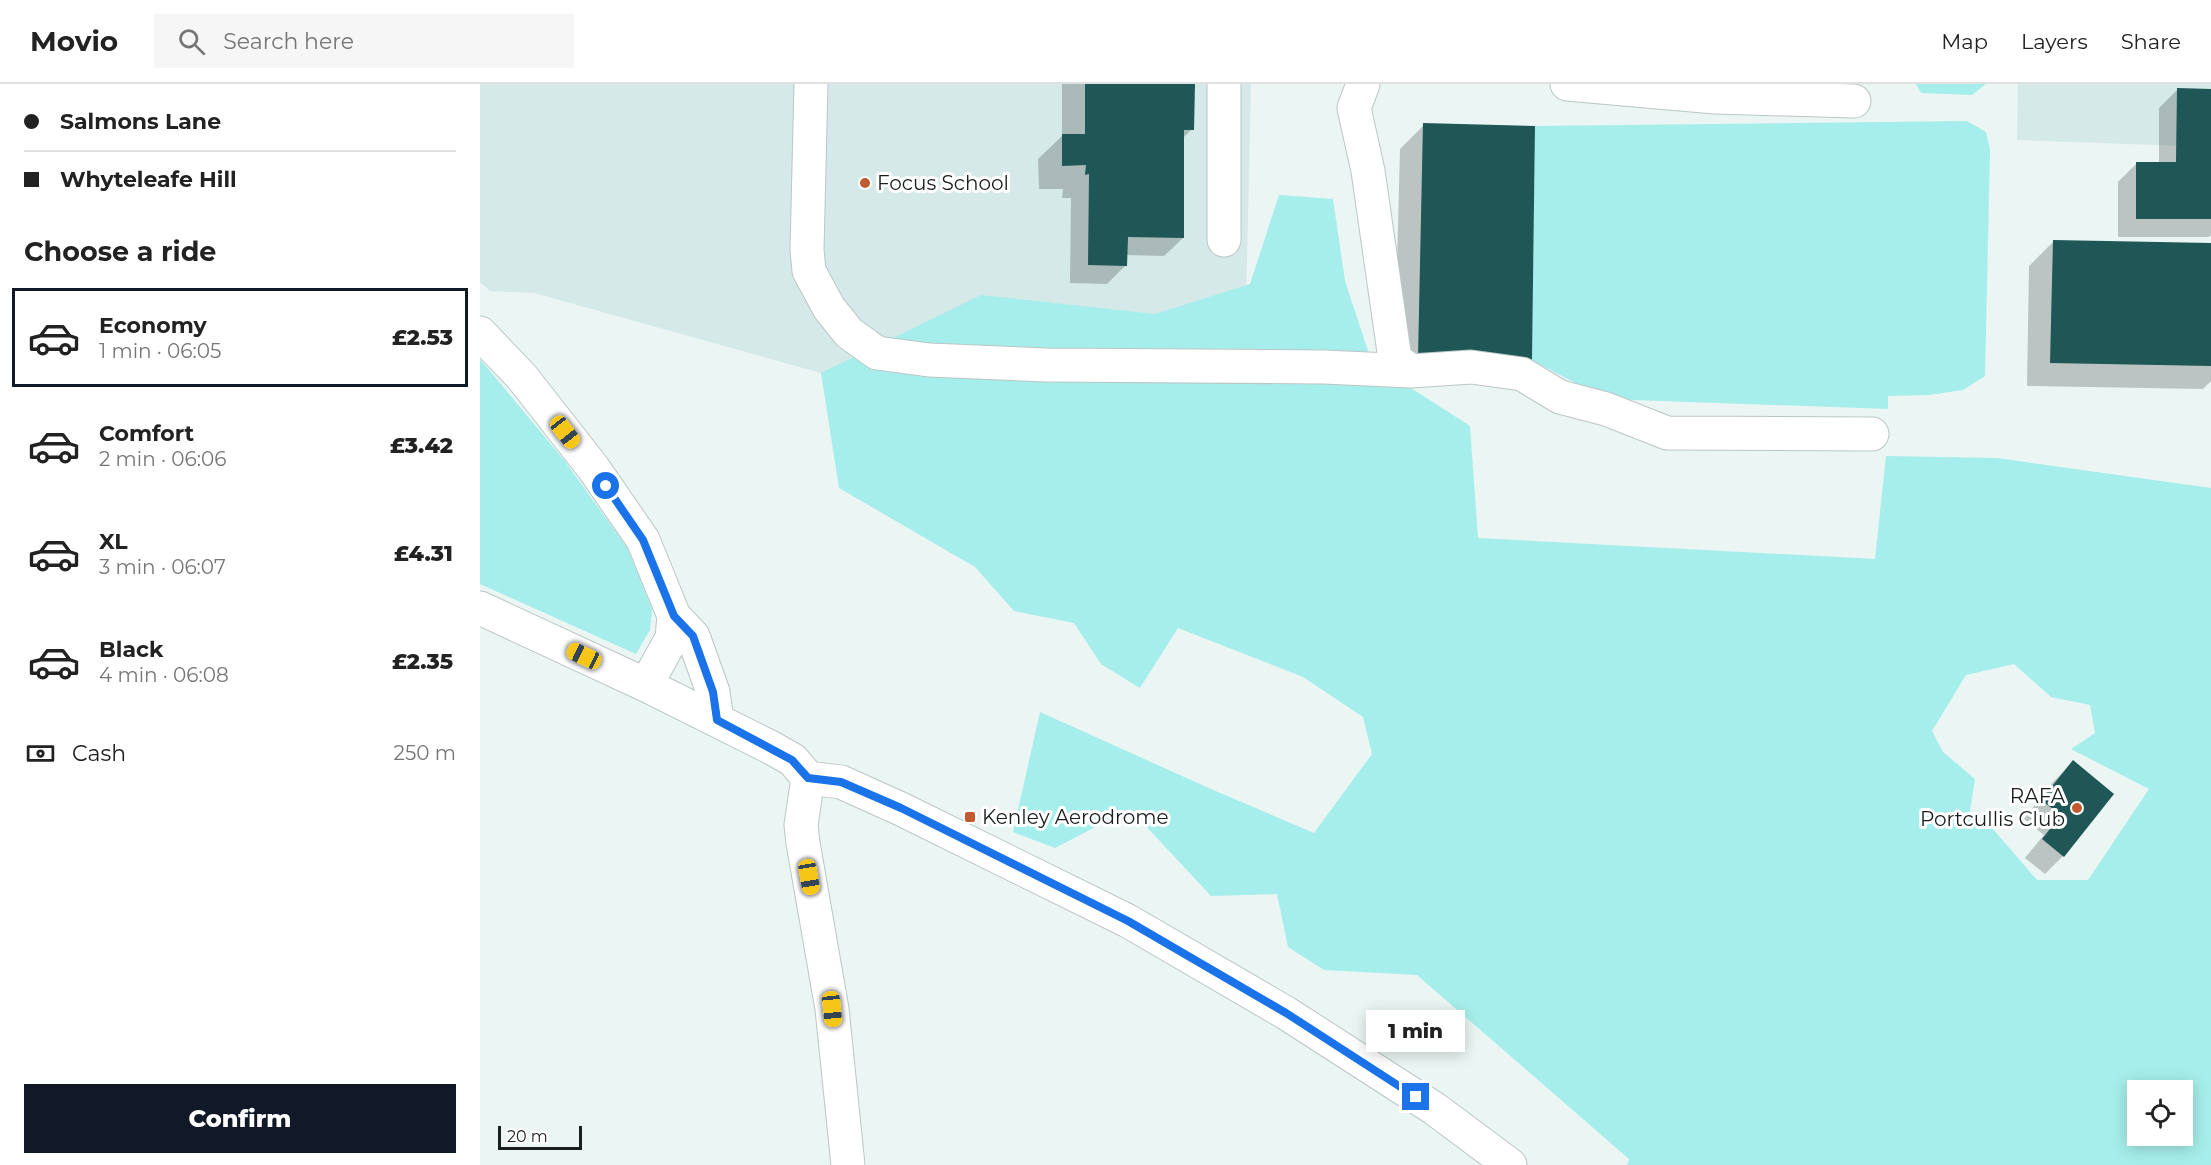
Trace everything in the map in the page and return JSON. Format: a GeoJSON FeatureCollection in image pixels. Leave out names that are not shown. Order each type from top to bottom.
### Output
{"type":"FeatureCollection","features":[{"type":"Feature","properties":{"kind":"street"},"geometry":{"type":"LineString","coordinates":[[811,84],[807,250],[809,271],[829,308],[849,333],[877,353],[929,360],[1047,365],[1324,367],[1411,371],[1471,367],[1522,374],[1560,398],[1606,409],[1667,433],[1872,434]]}},
{"type":"Feature","properties":{"kind":"street"},"geometry":{"type":"LineString","coordinates":[[1224,84],[1224,240]]}},
{"type":"Feature","properties":{"kind":"street"},"geometry":{"type":"LineString","coordinates":[[1363,84],[1354,108],[1368,171],[1395,359],[1411,371]]}},
{"type":"Feature","properties":{"kind":"street"},"geometry":{"type":"LineString","coordinates":[[1567,84],[1715,97],[1854,101]]}},
{"type":"Feature","properties":{"kind":"street"},"geometry":{"type":"LineString","coordinates":[[480,333],[522,377],[594,469],[643,540],[674,616],[693,636],[713,692],[717,720]]}},
{"type":"Feature","properties":{"kind":"street"},"geometry":{"type":"LineString","coordinates":[[480,608],[717,720],[792,760],[808,778],[841,782],[901,808],[1128,921],[1286,1013],[1435,1109],[1510,1165]]}},
{"type":"Feature","properties":{"kind":"street"},"geometry":{"type":"LineString","coordinates":[[646,685],[672,638],[674,616]]}},
{"type":"Feature","properties":{"kind":"street"},"geometry":{"type":"LineString","coordinates":[[808,778],[801,825],[832,1009],[848,1165]]}},
{"type":"Feature","properties":{"kind":"shaded area","name":"Focus School"},"geometry":{"type":"Polygon","coordinates":[[[480,84],[1251,84],[1242,478],[821,373],[534,293],[490,291],[480,282],[480,84]]]}},
{"type":"Feature","properties":{"kind":"shaded area"},"geometry":{"type":"Polygon","coordinates":[[[1916,84],[1986,84],[1972,95],[1921,93],[1916,84]]]}},
{"type":"Feature","properties":{"kind":"shaded area"},"geometry":{"type":"Polygon","coordinates":[[[2018,84],[2211,84],[2211,147],[2017,140],[2018,84]]]}},
{"type":"Feature","properties":{"kind":"shaded area"},"geometry":{"type":"Polygon","coordinates":[[[1967,121],[1986,132],[1990,149],[1985,376],[1963,390],[1929,395],[1888,396],[1888,409],[1605,399],[1532,360],[1535,126],[1967,121]]]}},
{"type":"Feature","properties":{"kind":"shaded area"},"geometry":{"type":"Polygon","coordinates":[[[1279,195],[1333,199],[1345,281],[1372,363],[1470,426],[1478,538],[1875,559],[1886,456],[1997,458],[2211,488],[2211,1165],[1627,1165],[1629,1159],[1417,975],[1324,970],[1288,947],[1277,894],[1211,896],[1130,809],[1055,848],[1013,832],[1040,712],[1314,833],[1372,754],[1363,717],[1303,677],[1178,628],[1140,688],[1101,664],[1074,623],[1014,611],[975,567],[839,488],[821,373],[981,295],[1155,314],[1250,284],[1279,195]],[[2014,664],[1966,675],[1932,731],[1943,752],[1975,779],[1969,817],[1986,821],[2037,880],[2088,880],[2149,789],[2071,749],[2095,733],[2090,705],[2051,697],[2014,664]]]}},
{"type":"Feature","properties":{"kind":"shaded area"},"geometry":{"type":"Polygon","coordinates":[[[480,359],[564,460],[628,549],[652,609],[650,630],[636,654],[480,584],[480,359]]]}},
{"type":"Feature","properties":{"kind":"building"},"geometry":{"type":"Polygon","coordinates":[[[1085,84],[1195,84],[1194,130],[1184,130],[1184,238],[1128,237],[1127,266],[1088,265],[1089,174],[1085,175],[1086,165],[1062,166],[1062,134],[1085,134],[1085,84]]]}},
{"type":"Feature","properties":{"kind":"building"},"geometry":{"type":"Polygon","coordinates":[[[2177,88],[2211,89],[2211,219],[2136,219],[2136,162],[2176,162],[2177,88]]]}},
{"type":"Feature","properties":{"kind":"building"},"geometry":{"type":"Polygon","coordinates":[[[1423,123],[1535,126],[1532,360],[1418,358],[1423,123]]]}},
{"type":"Feature","properties":{"kind":"building"},"geometry":{"type":"Polygon","coordinates":[[[2053,240],[2211,243],[2211,366],[2050,363],[2053,240]]]}},
{"type":"Feature","properties":{"kind":"building","name":"RAFA Portcullis Club"},"geometry":{"type":"Polygon","coordinates":[[[2073,760],[2114,794],[2064,857],[2042,839],[2061,815],[2041,800],[2073,760]]]}},
{"type":"Feature","properties":{"kind":"place","name":"Focus School"},"geometry":{"type":"Point","coordinates":[865,183]}},
{"type":"Feature","properties":{"kind":"place","name":"RAFA Portcullis Club"},"geometry":{"type":"Point","coordinates":[2077,808]}},
{"type":"Feature","properties":{"kind":"place","name":"Kenley Aerodrome"},"geometry":{"type":"Point","coordinates":[970,817]}},
{"type":"Feature","properties":{"kind":"route"},"geometry":{"type":"LineString","coordinates":[[606,486],[643,540],[674,616],[693,636],[713,692],[717,720],[792,760],[808,778],[841,782],[901,808],[1128,921],[1286,1013],[1416,1097]]}}]}
